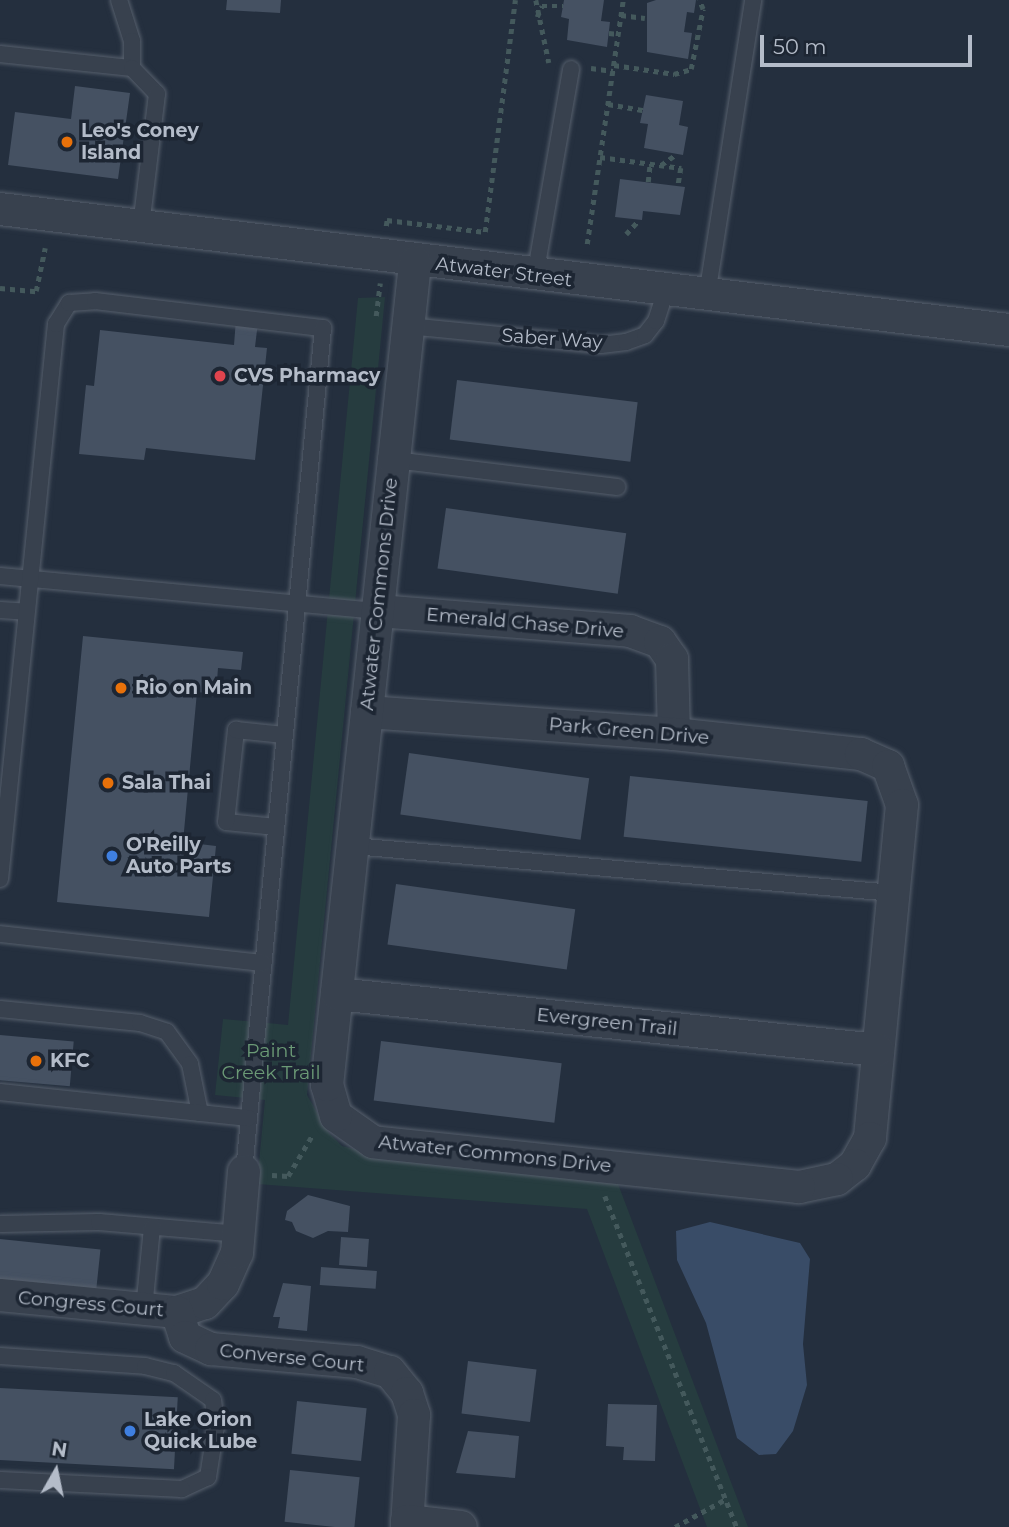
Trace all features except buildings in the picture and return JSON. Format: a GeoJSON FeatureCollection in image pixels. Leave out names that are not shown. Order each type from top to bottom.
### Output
{"type":"FeatureCollection","features":[{"type":"Feature","properties":{"kind":"street","name":"Atwater Street"},"geometry":{"type":"LineString","coordinates":[[0,209],[415,262],[1009,330]]}},
{"type":"Feature","properties":{"kind":"street","name":"Atwater Commons Drive"},"geometry":{"type":"LineString","coordinates":[[415,262],[327,1085],[337,1116],[373,1142],[799,1187],[837,1179],[855,1166],[870,1138],[902,805],[888,766]]}},
{"type":"Feature","properties":{"kind":"street","name":"Emerald Chase Drive"},"geometry":{"type":"LineString","coordinates":[[378,611],[631,631],[660,642],[672,660],[674,734]]}},
{"type":"Feature","properties":{"kind":"street","name":"Park Green Drive"},"geometry":{"type":"LineString","coordinates":[[367,712],[674,734],[860,754],[888,766]]}},
{"type":"Feature","properties":{"kind":"street","name":"Evergreen Trail"},"geometry":{"type":"LineString","coordinates":[[337,994],[878,1050]]}},
{"type":"Feature","properties":{"kind":"street","name":"Congress Court"},"geometry":{"type":"LineString","coordinates":[[0,1295],[177,1312],[205,1303],[223,1284],[239,1234],[244,1172]]}},
{"type":"Feature","properties":{"kind":"street","name":"Converse Court"},"geometry":{"type":"LineString","coordinates":[[177,1312],[185,1337],[211,1349],[357,1362],[390,1372],[407,1393],[414,1415],[407,1524]]}},
{"type":"Feature","properties":{"kind":"street"},"geometry":{"type":"LineString","coordinates":[[407,1524],[461,1527]]}},
{"type":"Feature","properties":{"kind":"lane"},"geometry":{"type":"LineString","coordinates":[[119,0],[132,41],[132,68]]}},
{"type":"Feature","properties":{"kind":"lane"},"geometry":{"type":"LineString","coordinates":[[707,295],[753,0]]}},
{"type":"Feature","properties":{"kind":"lane"},"geometry":{"type":"LineString","coordinates":[[0,54],[132,68],[157,94],[141,227]]}},
{"type":"Feature","properties":{"kind":"lane"},"geometry":{"type":"LineString","coordinates":[[536,276],[571,69]]}},
{"type":"Feature","properties":{"kind":"lane","name":"Saber Way"},"geometry":{"type":"LineString","coordinates":[[408,326],[601,345],[626,342],[645,335],[656,321],[666,290]]}},
{"type":"Feature","properties":{"kind":"lane"},"geometry":{"type":"LineString","coordinates":[[0,879],[55,324],[69,303],[95,301],[323,328],[244,1172]]}},
{"type":"Feature","properties":{"kind":"lane"},"geometry":{"type":"LineString","coordinates":[[394,460],[617,487]]}},
{"type":"Feature","properties":{"kind":"lane"},"geometry":{"type":"LineString","coordinates":[[0,576],[31,575],[378,611]]}},
{"type":"Feature","properties":{"kind":"lane"},"geometry":{"type":"LineString","coordinates":[[0,610],[26,612]]}},
{"type":"Feature","properties":{"kind":"lane"},"geometry":{"type":"LineString","coordinates":[[276,827],[226,822],[236,730],[284,735]]}},
{"type":"Feature","properties":{"kind":"lane"},"geometry":{"type":"LineString","coordinates":[[353,846],[893,893]]}},
{"type":"Feature","properties":{"kind":"lane"},"geometry":{"type":"LineString","coordinates":[[0,934],[263,963]]}},
{"type":"Feature","properties":{"kind":"lane"},"geometry":{"type":"LineString","coordinates":[[0,1009],[139,1023],[167,1032],[190,1063],[200,1113]]}},
{"type":"Feature","properties":{"kind":"lane"},"geometry":{"type":"LineString","coordinates":[[0,1092],[249,1118]]}},
{"type":"Feature","properties":{"kind":"lane"},"geometry":{"type":"LineString","coordinates":[[0,1224],[152,1227],[239,1234]]}},
{"type":"Feature","properties":{"kind":"lane"},"geometry":{"type":"LineString","coordinates":[[144,1309],[152,1227]]}},
{"type":"Feature","properties":{"kind":"lane"},"geometry":{"type":"LineString","coordinates":[[0,1356],[145,1366],[174,1373],[213,1400],[216,1426],[208,1477],[182,1489],[0,1480]]}},
{"type":"Feature","properties":{"kind":"path"},"geometry":{"type":"LineString","coordinates":[[385,233],[387,220],[485,232],[515,0]]}},
{"type":"Feature","properties":{"kind":"path"},"geometry":{"type":"LineString","coordinates":[[587,244],[623,0]]}},
{"type":"Feature","properties":{"kind":"path"},"geometry":{"type":"LineString","coordinates":[[614,65],[681,74],[694,65],[703,9],[699,0]]}},
{"type":"Feature","properties":{"kind":"path"},"geometry":{"type":"LineString","coordinates":[[537,21],[542,6],[563,6]]}},
{"type":"Feature","properties":{"kind":"path"},"geometry":{"type":"LineString","coordinates":[[621,15],[646,18]]}},
{"type":"Feature","properties":{"kind":"path"},"geometry":{"type":"LineString","coordinates":[[609,33],[618,34]]}},
{"type":"Feature","properties":{"kind":"path"},"geometry":{"type":"LineString","coordinates":[[690,45],[697,47]]}},
{"type":"Feature","properties":{"kind":"path"},"geometry":{"type":"LineString","coordinates":[[608,104],[643,110]]}},
{"type":"Feature","properties":{"kind":"path"},"geometry":{"type":"LineString","coordinates":[[660,166],[677,154]]}},
{"type":"Feature","properties":{"kind":"path"},"geometry":{"type":"LineString","coordinates":[[600,157],[681,168],[678,187]]}},
{"type":"Feature","properties":{"kind":"path"},"geometry":{"type":"LineString","coordinates":[[648,182],[650,164]]}},
{"type":"Feature","properties":{"kind":"path"},"geometry":{"type":"LineString","coordinates":[[626,234],[639,220]]}},
{"type":"Feature","properties":{"kind":"path"},"geometry":{"type":"LineString","coordinates":[[0,288],[36,291],[45,248]]}},
{"type":"Feature","properties":{"kind":"path"},"geometry":{"type":"LineString","coordinates":[[244,1172],[288,1176],[315,1130]]}},
{"type":"Feature","properties":{"kind":"path"},"geometry":{"type":"LineString","coordinates":[[616,1214],[737,1527]]}},
{"type":"Feature","properties":{"kind":"path"},"geometry":{"type":"LineString","coordinates":[[675,1527],[726,1499]]}},
{"type":"Feature","properties":{"kind":"green space","name":"Paint Creek Trail"},"geometry":{"type":"Polygon","coordinates":[[[385,297],[307,1095],[329,1133],[342,1146],[362,1151],[615,1176],[748,1527],[707,1527],[587,1209],[257,1184],[265,1100],[215,1095],[223,1019],[288,1025],[358,298],[385,297]]]}},
{"type":"Feature","properties":{"kind":"water"},"geometry":{"type":"Polygon","coordinates":[[[710,1222],[800,1243],[810,1259],[803,1344],[807,1385],[793,1431],[776,1454],[759,1455],[737,1438],[706,1323],[677,1260],[676,1231],[710,1222]]]}},
{"type":"Feature","properties":{"kind":"place","name":"Leo's Coney Island"},"geometry":{"type":"Point","coordinates":[67,142]}},
{"type":"Feature","properties":{"kind":"place","name":"CVS Pharmacy"},"geometry":{"type":"Point","coordinates":[220,376]}},
{"type":"Feature","properties":{"kind":"place","name":"Rio on Main"},"geometry":{"type":"Point","coordinates":[121,688]}},
{"type":"Feature","properties":{"kind":"place","name":"Sala Thai"},"geometry":{"type":"Point","coordinates":[108,783]}},
{"type":"Feature","properties":{"kind":"place","name":"O'Reilly Auto Parts"},"geometry":{"type":"Point","coordinates":[112,856]}},
{"type":"Feature","properties":{"kind":"place","name":"KFC"},"geometry":{"type":"Point","coordinates":[36,1061]}},
{"type":"Feature","properties":{"kind":"place","name":"Lake Orion Quick Lube"},"geometry":{"type":"Point","coordinates":[130,1431]}}]}
